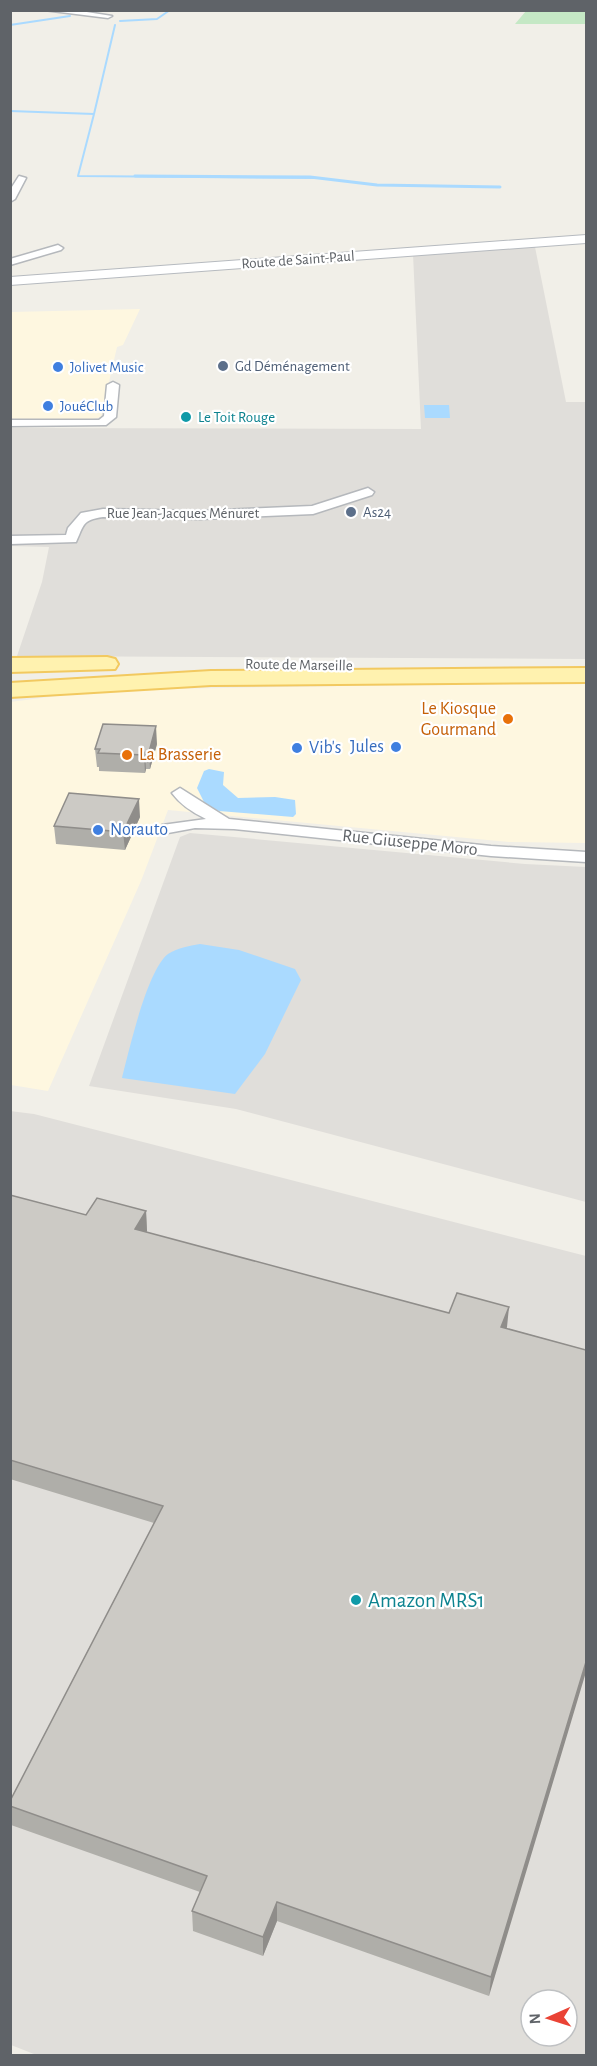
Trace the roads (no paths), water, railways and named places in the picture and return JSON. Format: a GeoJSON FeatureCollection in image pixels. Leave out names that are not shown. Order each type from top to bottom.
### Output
{"type":"FeatureCollection","features":[{"type":"Feature","properties":{"kind":"main road","name":"Route de Marseille"},"geometry":{"type":"LineString","coordinates":[[10,665],[182,664],[586,668]]}},
{"type":"Feature","properties":{"kind":"main road","name":"Route de Marseille"},"geometry":{"type":"LineString","coordinates":[[211,678],[586,675]]}},
{"type":"Feature","properties":{"kind":"main road"},"geometry":{"type":"LineString","coordinates":[[10,676],[211,678]]}},
{"type":"Feature","properties":{"kind":"main road"},"geometry":{"type":"LineString","coordinates":[[10,690],[211,678]]}},
{"type":"Feature","properties":{"kind":"street"},"geometry":{"type":"LineString","coordinates":[[47,10],[108,16]]}},
{"type":"Feature","properties":{"kind":"street"},"geometry":{"type":"LineString","coordinates":[[10,199],[22,178]]}},
{"type":"Feature","properties":{"kind":"street","name":"Route de Saint-Paul"},"geometry":{"type":"LineString","coordinates":[[16,281],[586,239]]}},
{"type":"Feature","properties":{"kind":"street"},"geometry":{"type":"LineString","coordinates":[[10,262],[58,248]]}},
{"type":"Feature","properties":{"kind":"street"},"geometry":{"type":"LineString","coordinates":[[10,268],[16,281]]}},
{"type":"Feature","properties":{"kind":"street"},"geometry":{"type":"LineString","coordinates":[[10,423],[102,423],[110,417],[113,385]]}},
{"type":"Feature","properties":{"kind":"street","name":"Rue Jean-Jacques Ménuret"},"geometry":{"type":"LineString","coordinates":[[10,540],[71,539],[74,528],[85,516],[103,513],[200,515],[314,510],[368,492]]}},
{"type":"Feature","properties":{"kind":"street","name":"Rue Giuseppe Moro"},"geometry":{"type":"LineString","coordinates":[[180,793],[201,811],[234,824]]}},
{"type":"Feature","properties":{"kind":"street","name":"Rue Giuseppe Moro"},"geometry":{"type":"LineString","coordinates":[[168,828],[195,822],[234,824],[491,851],[586,857]]}},
{"type":"Feature","properties":{"kind":"water"},"geometry":{"type":"Polygon","coordinates":[[[424,405],[449,405],[450,418],[425,418],[424,405]]]}},
{"type":"Feature","properties":{"kind":"water"},"geometry":{"type":"Polygon","coordinates":[[[209,769],[224,772],[223,785],[238,798],[275,797],[295,800],[296,814],[293,817],[219,811],[205,804],[197,788],[204,771],[209,769]]]}},
{"type":"Feature","properties":{"kind":"water"},"geometry":{"type":"Polygon","coordinates":[[[200,944],[239,950],[295,969],[301,980],[265,1054],[235,1094],[122,1078],[146,993],[160,963],[172,952],[200,944]]]}},
{"type":"Feature","properties":{"kind":"waterway"},"geometry":{"type":"LineString","coordinates":[[120,21],[157,19],[170,10]]}},
{"type":"Feature","properties":{"kind":"waterway"},"geometry":{"type":"LineString","coordinates":[[10,25],[70,16]]}},
{"type":"Feature","properties":{"kind":"waterway"},"geometry":{"type":"LineString","coordinates":[[94,114],[115,25]]}},
{"type":"Feature","properties":{"kind":"waterway"},"geometry":{"type":"LineString","coordinates":[[10,111],[94,114]]}},
{"type":"Feature","properties":{"kind":"waterway"},"geometry":{"type":"LineString","coordinates":[[94,114],[78,176],[316,178]]}},
{"type":"Feature","properties":{"kind":"waterway"},"geometry":{"type":"LineString","coordinates":[[135,176],[310,177],[377,185],[500,187]]}},
{"type":"Feature","properties":{"kind":"place","name":"Gd Déménagement"},"geometry":{"type":"Point","coordinates":[223,366]}},
{"type":"Feature","properties":{"kind":"place","name":"Jolivet Music"},"geometry":{"type":"Point","coordinates":[58,367]}},
{"type":"Feature","properties":{"kind":"place","name":"JouéClub"},"geometry":{"type":"Point","coordinates":[48,406]}},
{"type":"Feature","properties":{"kind":"place","name":"Le Toit Rouge"},"geometry":{"type":"Point","coordinates":[186,417]}},
{"type":"Feature","properties":{"kind":"place","name":"As24"},"geometry":{"type":"Point","coordinates":[351,512]}},
{"type":"Feature","properties":{"kind":"place","name":"Le Kiosque Gourmand"},"geometry":{"type":"Point","coordinates":[508,719]}},
{"type":"Feature","properties":{"kind":"place","name":"Jules"},"geometry":{"type":"Point","coordinates":[396,747]}},
{"type":"Feature","properties":{"kind":"place","name":"Vib's"},"geometry":{"type":"Point","coordinates":[297,748]}},
{"type":"Feature","properties":{"kind":"place","name":"La Brasserie"},"geometry":{"type":"Point","coordinates":[127,755]}},
{"type":"Feature","properties":{"kind":"place","name":"Norauto"},"geometry":{"type":"Point","coordinates":[98,830]}},
{"type":"Feature","properties":{"kind":"place","name":"Amazon MRS1"},"geometry":{"type":"Point","coordinates":[356,1600]}}]}
